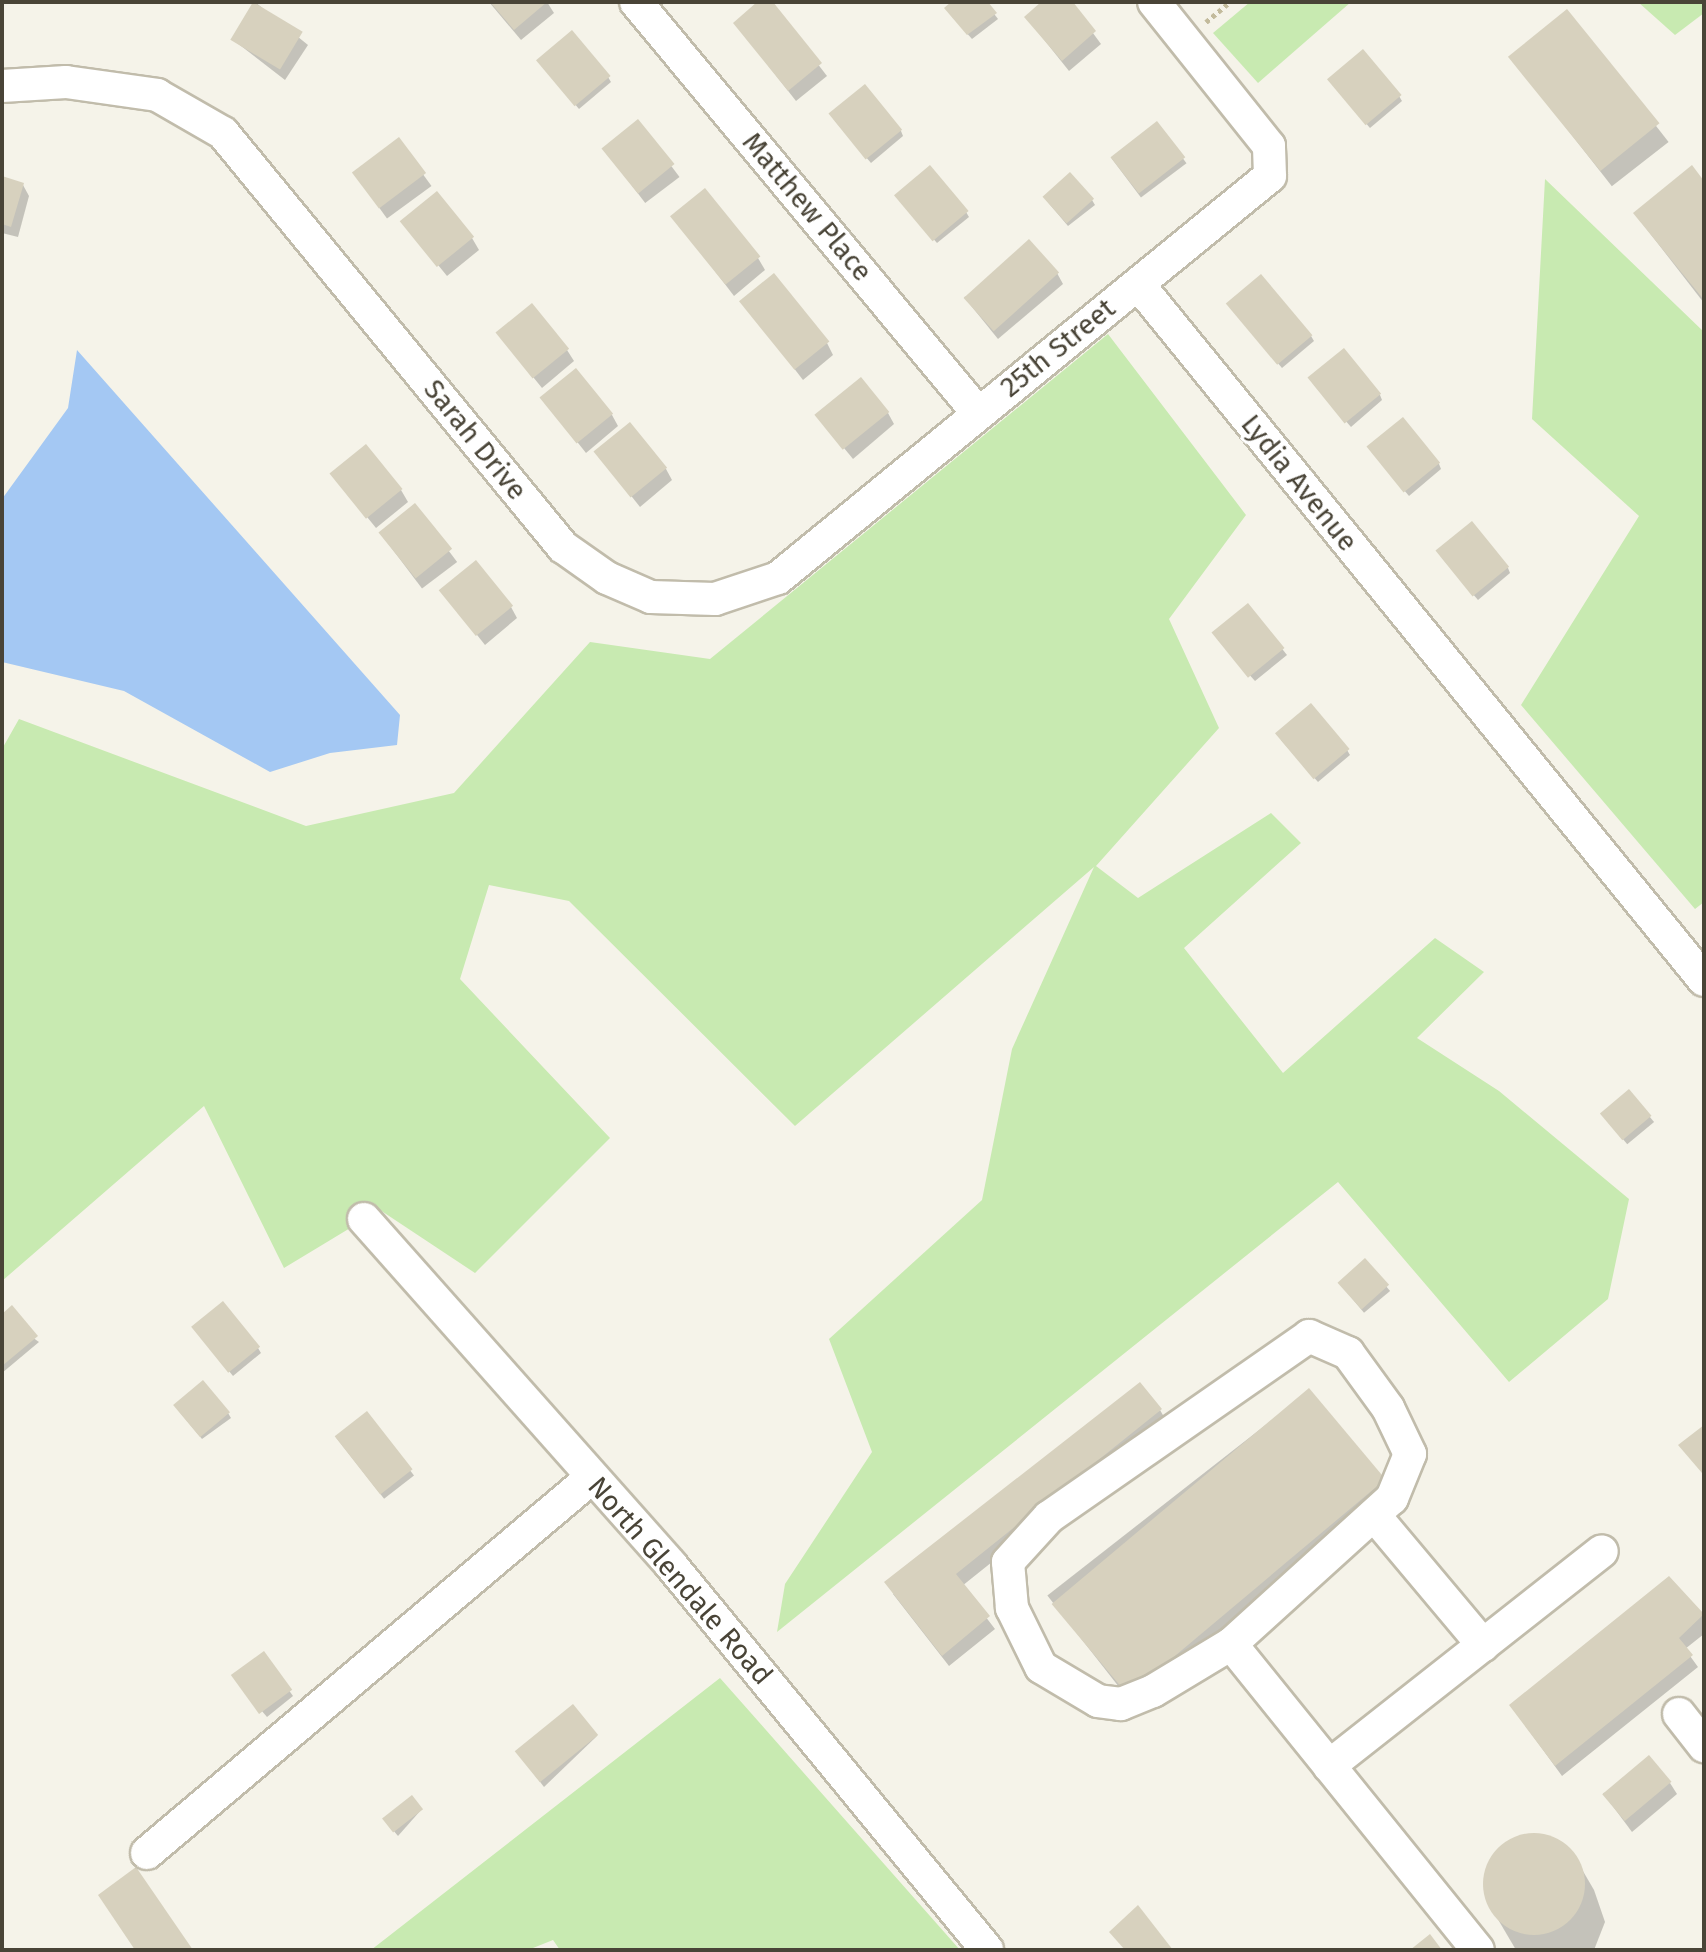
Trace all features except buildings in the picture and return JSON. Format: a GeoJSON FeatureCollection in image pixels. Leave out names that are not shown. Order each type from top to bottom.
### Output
{"type":"FeatureCollection","features":[{"type":"Feature","properties":{"kind":"street","name":"Matthew Place"},"geometry":{"type":"LineString","coordinates":[[636,2],[978,413]]}},
{"type":"Feature","properties":{"kind":"street"},"geometry":{"type":"LineString","coordinates":[[1138,284],[1270,176],[1269,146],[1154,2]]}},
{"type":"Feature","properties":{"kind":"street","name":"Sarah Drive"},"geometry":{"type":"LineString","coordinates":[[2,86],[66,82],[157,95],[223,133],[563,547],[607,578],[651,597],[715,599],[778,578],[978,413]]}},
{"type":"Feature","properties":{"kind":"street","name":"25th Street"},"geometry":{"type":"LineString","coordinates":[[978,413],[1138,284]]}},
{"type":"Feature","properties":{"kind":"street","name":"Lydia Avenue"},"geometry":{"type":"LineString","coordinates":[[1138,284],[1704,980]]}},
{"type":"Feature","properties":{"kind":"street","name":"North Glendale Road"},"geometry":{"type":"LineString","coordinates":[[364,1219],[671,1565],[987,1950]]}},
{"type":"Feature","properties":{"kind":"street"},"geometry":{"type":"LineString","coordinates":[[1309,1336],[1348,1353],[1388,1408],[1410,1454],[1392,1498],[1231,1644],[1153,1691],[1121,1704],[1098,1701],[1041,1667],[1012,1608],[1008,1562],[1049,1517],[1309,1336]]}},
{"type":"Feature","properties":{"kind":"street"},"geometry":{"type":"LineString","coordinates":[[147,1853],[591,1478]]}},
{"type":"Feature","properties":{"kind":"street"},"geometry":{"type":"LineString","coordinates":[[1374,1515],[1483,1645]]}},
{"type":"Feature","properties":{"kind":"street"},"geometry":{"type":"LineString","coordinates":[[1329,1766],[1602,1551]]}},
{"type":"Feature","properties":{"kind":"street"},"geometry":{"type":"LineString","coordinates":[[1231,1644],[1478,1950]]}},
{"type":"Feature","properties":{"kind":"street"},"geometry":{"type":"LineString","coordinates":[[1679,1714],[1704,1746]]}},
{"type":"Feature","properties":{"kind":"green space"},"geometry":{"type":"Polygon","coordinates":[[[1250,2],[1351,2],[1258,83],[1213,33],[1250,2]]]}},
{"type":"Feature","properties":{"kind":"green space"},"geometry":{"type":"Polygon","coordinates":[[[1638,2],[1704,2],[1704,13],[1675,35],[1638,2]]]}},
{"type":"Feature","properties":{"kind":"green space"},"geometry":{"type":"Polygon","coordinates":[[[1545,179],[1704,332],[1704,902],[1695,909],[1521,705],[1639,516],[1532,419],[1545,179]]]}},
{"type":"Feature","properties":{"kind":"green space"},"geometry":{"type":"Polygon","coordinates":[[[1108,334],[1246,515],[1169,619],[1219,728],[1096,866],[1138,898],[1271,813],[1301,843],[1184,948],[1283,1073],[1435,938],[1484,972],[1417,1038],[1499,1091],[1629,1199],[1608,1299],[1509,1382],[1338,1182],[777,1632],[785,1584],[872,1452],[829,1339],[982,1200],[1012,1049],[1094,867],[795,1126],[569,901],[489,885],[460,979],[610,1138],[475,1273],[380,1210],[284,1268],[204,1106],[2,1281],[2,749],[19,719],[306,826],[454,793],[590,642],[710,659],[1108,334]]]}},
{"type":"Feature","properties":{"kind":"green space"},"geometry":{"type":"Polygon","coordinates":[[[720,1678],[960,1950],[560,1950],[553,1940],[528,1950],[371,1950],[720,1678]]]}},
{"type":"Feature","properties":{"kind":"water"},"geometry":{"type":"Polygon","coordinates":[[[77,350],[400,715],[397,745],[330,753],[270,772],[124,691],[2,662],[2,499],[68,408],[77,350]]]}}]}
